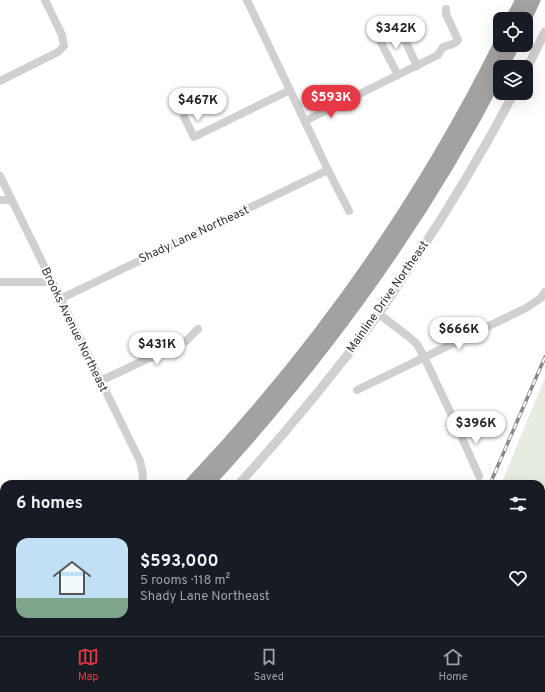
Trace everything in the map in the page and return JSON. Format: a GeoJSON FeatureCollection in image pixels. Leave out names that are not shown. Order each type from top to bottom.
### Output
{"type":"FeatureCollection","features":[{"type":"Feature","properties":{"kind":"highway"},"geometry":{"type":"LineString","coordinates":[[516,12],[522,0]]}},
{"type":"Feature","properties":{"kind":"highway"},"geometry":{"type":"LineString","coordinates":[[528,12],[534,0]]}},
{"type":"Feature","properties":{"kind":"highway"},"geometry":{"type":"LineString","coordinates":[[195,480],[254,415],[291,370],[366,270],[436,162],[475,94],[496,52]]}},
{"type":"Feature","properties":{"kind":"highway"},"geometry":{"type":"LineString","coordinates":[[211,480],[280,401],[332,336],[378,272],[406,231],[450,160],[493,83]]}},
{"type":"Feature","properties":{"kind":"street"},"geometry":{"type":"LineString","coordinates":[[0,81],[58,52],[64,46],[62,35],[45,0]]}},
{"type":"Feature","properties":{"kind":"street"},"geometry":{"type":"LineString","coordinates":[[247,0],[349,211]]}},
{"type":"Feature","properties":{"kind":"street"},"geometry":{"type":"LineString","coordinates":[[305,121],[417,66],[438,55],[443,46],[453,44],[458,40],[446,14],[446,9]]}},
{"type":"Feature","properties":{"kind":"street"},"geometry":{"type":"LineString","coordinates":[[397,24],[417,66]]}},
{"type":"Feature","properties":{"kind":"street"},"geometry":{"type":"LineString","coordinates":[[531,60],[545,32]]}},
{"type":"Feature","properties":{"kind":"street"},"geometry":{"type":"LineString","coordinates":[[378,35],[398,75]]}},
{"type":"Feature","properties":{"kind":"street"},"geometry":{"type":"LineString","coordinates":[[184,117],[194,137],[290,90]]}},
{"type":"Feature","properties":{"kind":"street","name":"Mainline Drive Northeast"},"geometry":{"type":"LineString","coordinates":[[243,480],[288,429],[379,314],[446,212],[510,100]]}},
{"type":"Feature","properties":{"kind":"street","name":"Shady Lane Northeast"},"geometry":{"type":"LineString","coordinates":[[60,298],[328,170]]}},
{"type":"Feature","properties":{"kind":"street","name":"Brooks Avenue Northeast"},"geometry":{"type":"LineString","coordinates":[[0,176],[141,465],[142,480]]}},
{"type":"Feature","properties":{"kind":"street"},"geometry":{"type":"LineString","coordinates":[[0,200],[11,200]]}},
{"type":"Feature","properties":{"kind":"street"},"geometry":{"type":"LineString","coordinates":[[0,282],[51,282]]}},
{"type":"Feature","properties":{"kind":"street"},"geometry":{"type":"LineString","coordinates":[[357,390],[526,308],[537,301],[545,292]]}},
{"type":"Feature","properties":{"kind":"street"},"geometry":{"type":"LineString","coordinates":[[379,314],[416,344],[424,357],[479,476]]}},
{"type":"Feature","properties":{"kind":"street"},"geometry":{"type":"LineString","coordinates":[[100,381],[186,341],[198,329]]}},
{"type":"Feature","properties":{"kind":"shaded area"},"geometry":{"type":"Polygon","coordinates":[[[545,378],[545,480],[503,480],[545,378]]]}},
{"type":"Feature","properties":{"kind":"railway"},"geometry":{"type":"LineString","coordinates":[[492,480],[545,357]]}}]}
